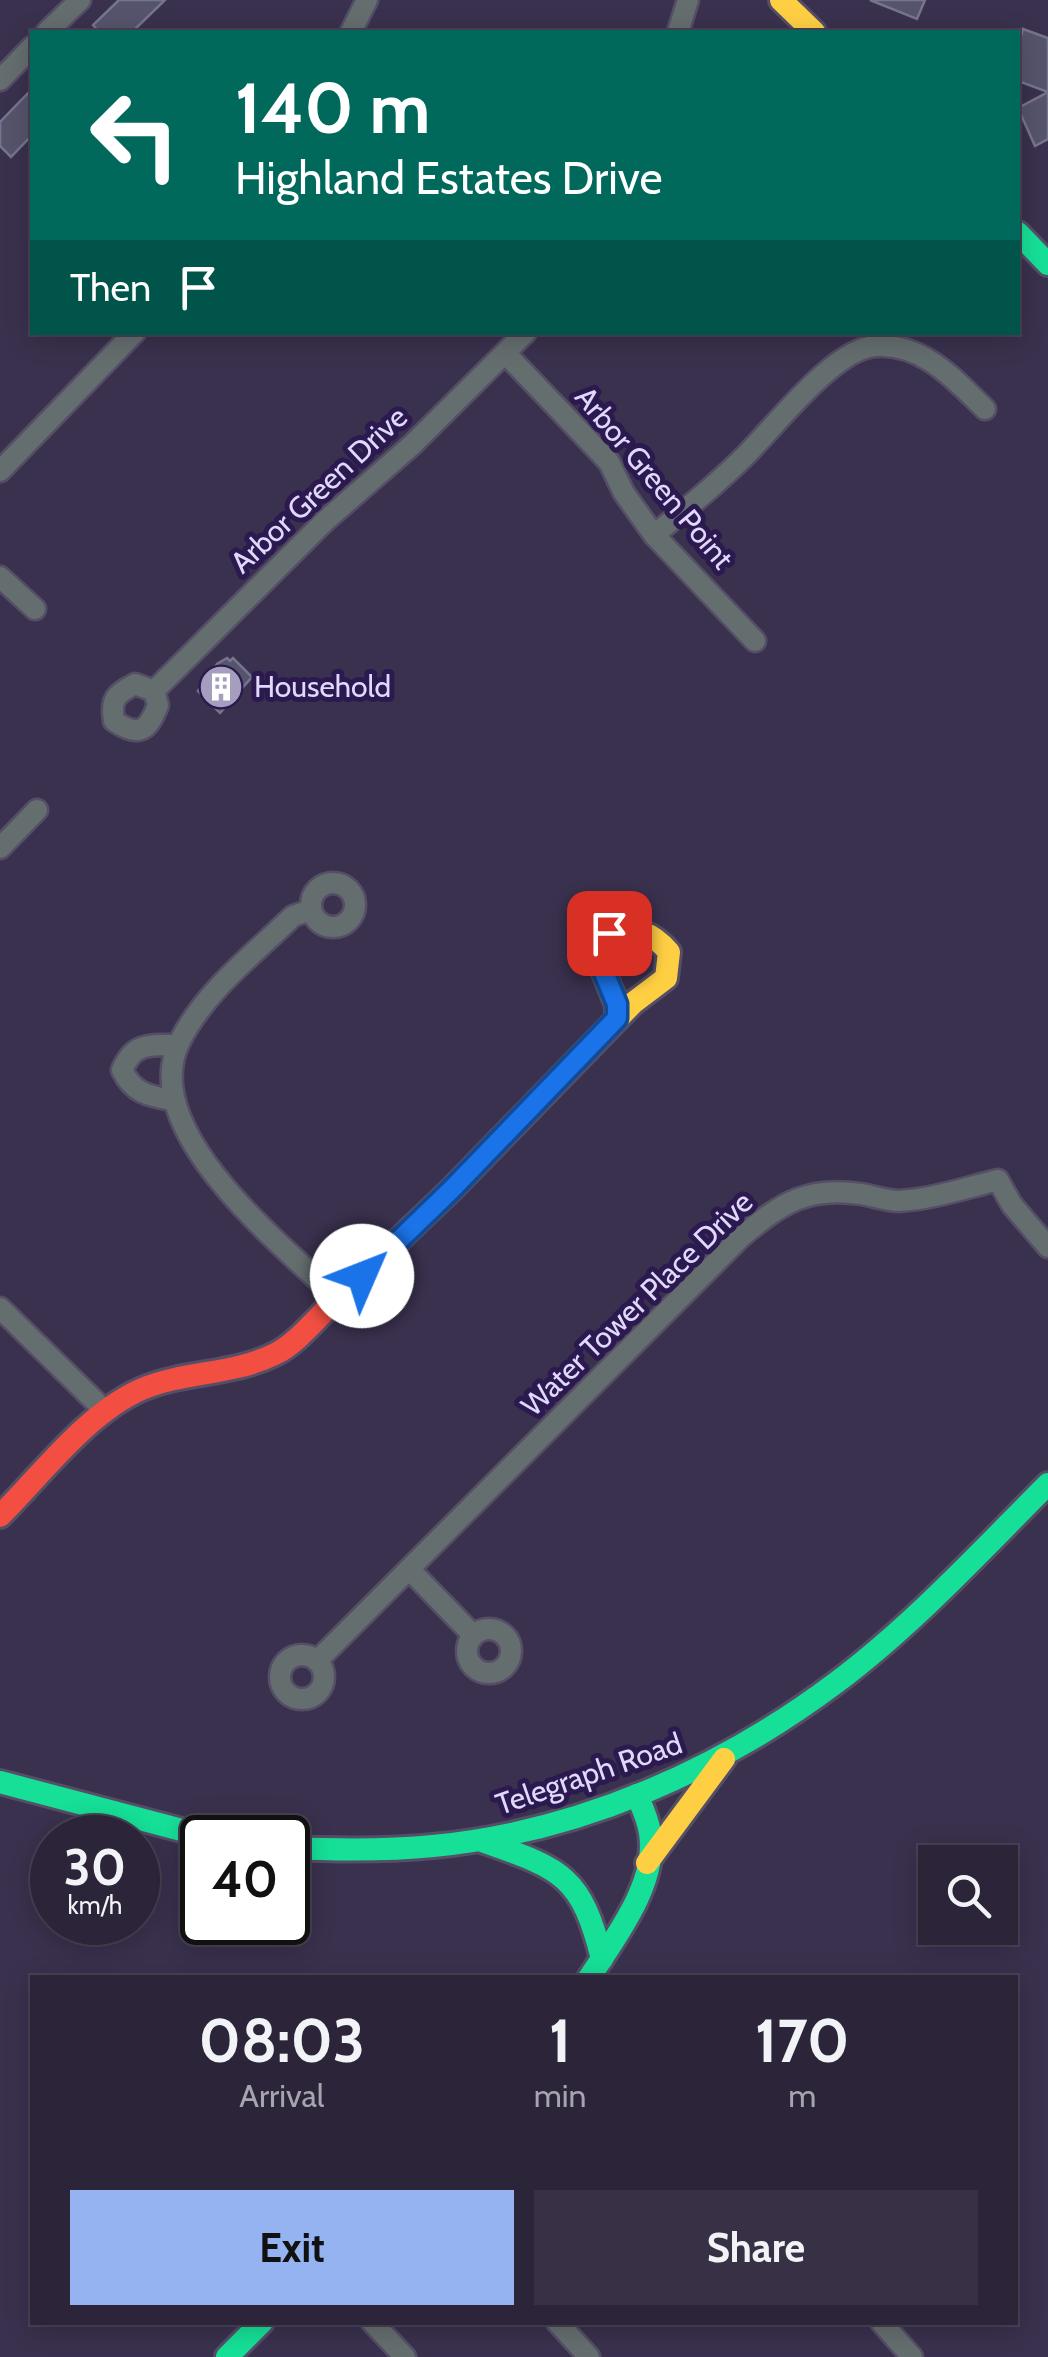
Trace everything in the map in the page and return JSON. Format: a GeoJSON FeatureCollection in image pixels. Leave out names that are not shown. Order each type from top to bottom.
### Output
{"type":"FeatureCollection","features":[{"type":"Feature","properties":{"kind":"main road"},"geometry":{"type":"LineString","coordinates":[[781,0],[812,30]]}},
{"type":"Feature","properties":{"kind":"main road"},"geometry":{"type":"LineString","coordinates":[[1020,236],[1048,264]]}},
{"type":"Feature","properties":{"kind":"main road"},"geometry":{"type":"LineString","coordinates":[[0,1516],[104,1410],[143,1390],[190,1375],[237,1369],[279,1353],[452,1189],[617,1018]]}},
{"type":"Feature","properties":{"kind":"main road","name":"Telegraph Road"},"geometry":{"type":"LineString","coordinates":[[310,1849],[398,1851],[482,1841],[572,1818],[637,1795],[728,1753],[805,1705],[864,1660],[1048,1484]]}},
{"type":"Feature","properties":{"kind":"main road"},"geometry":{"type":"LineString","coordinates":[[595,1968],[626,1918],[647,1863],[728,1753]]}},
{"type":"Feature","properties":{"kind":"main road"},"geometry":{"type":"LineString","coordinates":[[0,1782],[180,1830]]}},
{"type":"Feature","properties":{"kind":"main road"},"geometry":{"type":"LineString","coordinates":[[637,1795],[650,1827],[647,1863]]}},
{"type":"Feature","properties":{"kind":"main road"},"geometry":{"type":"LineString","coordinates":[[482,1841],[543,1864],[563,1877],[590,1912],[595,1968]]}},
{"type":"Feature","properties":{"kind":"main road"},"geometry":{"type":"LineString","coordinates":[[227,2357],[259,2325]]}},
{"type":"Feature","properties":{"kind":"street"},"geometry":{"type":"LineString","coordinates":[[50,30],[80,0]]}},
{"type":"Feature","properties":{"kind":"street"},"geometry":{"type":"LineString","coordinates":[[352,30],[366,0]]}},
{"type":"Feature","properties":{"kind":"street"},"geometry":{"type":"LineString","coordinates":[[679,30],[688,0]]}},
{"type":"Feature","properties":{"kind":"street"},"geometry":{"type":"LineString","coordinates":[[0,80],[30,50]]}},
{"type":"Feature","properties":{"kind":"street"},"geometry":{"type":"LineString","coordinates":[[0,471],[132,335]]}},
{"type":"Feature","properties":{"kind":"street","name":"Arbor Green Drive"},"geometry":{"type":"LineString","coordinates":[[154,691],[326,521],[412,445],[523,335]]}},
{"type":"Feature","properties":{"kind":"street"},"geometry":{"type":"LineString","coordinates":[[922,354],[926,335]]}},
{"type":"Feature","properties":{"kind":"street"},"geometry":{"type":"LineString","coordinates":[[654,535],[746,455],[820,377],[876,339],[922,354],[985,409]]}},
{"type":"Feature","properties":{"kind":"street","name":"Arbor Green Point"},"geometry":{"type":"LineString","coordinates":[[506,354],[609,462],[624,494],[654,535],[755,641]]}},
{"type":"Feature","properties":{"kind":"street"},"geometry":{"type":"LineString","coordinates":[[0,576],[35,610]]}},
{"type":"Feature","properties":{"kind":"street"},"geometry":{"type":"LineString","coordinates":[[0,848],[36,810]]}},
{"type":"Feature","properties":{"kind":"street"},"geometry":{"type":"LineString","coordinates":[[312,910],[293,916],[211,996],[177,1045],[172,1100],[193,1148],[217,1177],[338,1299]]}},
{"type":"Feature","properties":{"kind":"street"},"geometry":{"type":"LineString","coordinates":[[172,1100],[144,1096],[128,1084],[122,1070],[128,1054],[145,1045],[177,1045]]}},
{"type":"Feature","properties":{"kind":"street","name":"Water Tower Place Drive"},"geometry":{"type":"LineString","coordinates":[[317,1662],[742,1236],[800,1196],[824,1191],[894,1201],[935,1197],[998,1180],[1022,1218],[1048,1247]]}},
{"type":"Feature","properties":{"kind":"street"},"geometry":{"type":"LineString","coordinates":[[0,1308],[104,1410]]}},
{"type":"Feature","properties":{"kind":"street"},"geometry":{"type":"LineString","coordinates":[[411,1571],[473,1635]]}},
{"type":"Feature","properties":{"kind":"street"},"geometry":{"type":"LineString","coordinates":[[375,2325],[405,2357]]}},
{"type":"Feature","properties":{"kind":"street"},"geometry":{"type":"LineString","coordinates":[[560,2325],[589,2357]]}},
{"type":"Feature","properties":{"kind":"street"},"geometry":{"type":"LineString","coordinates":[[884,2325],[912,2357]]}},
{"type":"Feature","properties":{"kind":"building"},"geometry":{"type":"Polygon","coordinates":[[[119,0],[165,0],[134,30],[97,30],[93,25],[119,0]]]}},
{"type":"Feature","properties":{"kind":"building"},"geometry":{"type":"Polygon","coordinates":[[[870,0],[925,0],[917,19],[870,0]]]}},
{"type":"Feature","properties":{"kind":"building"},"geometry":{"type":"Polygon","coordinates":[[[1023,29],[1048,38],[1048,92],[1020,82],[1023,29]]]}},
{"type":"Feature","properties":{"kind":"building"},"geometry":{"type":"Polygon","coordinates":[[[30,91],[30,137],[11,157],[0,146],[0,122],[30,91]]]}},
{"type":"Feature","properties":{"kind":"building"},"geometry":{"type":"Polygon","coordinates":[[[1048,92],[1048,139],[1035,146],[1020,107],[1048,92]]]}},
{"type":"Feature","properties":{"kind":"building","name":"Household"},"geometry":{"type":"Polygon","coordinates":[[[233,658],[252,677],[220,713],[198,691],[217,664],[233,658]]]}},
{"type":"Feature","properties":{"kind":"traffic: fast"},"geometry":{"type":"LineString","coordinates":[[1020,235],[1048,264]]}},
{"type":"Feature","properties":{"kind":"traffic: fast"},"geometry":{"type":"LineString","coordinates":[[310,1849],[396,1849],[487,1839],[594,1811],[696,1769],[792,1714],[865,1660],[946,1587],[1048,1484]]}},
{"type":"Feature","properties":{"kind":"traffic: fast"},"geometry":{"type":"LineString","coordinates":[[0,1782],[180,1830]]}},
{"type":"Feature","properties":{"kind":"traffic: fast"},"geometry":{"type":"LineString","coordinates":[[591,1975],[622,1928],[648,1871],[650,1833],[637,1795]]}},
{"type":"Feature","properties":{"kind":"traffic: fast"},"geometry":{"type":"LineString","coordinates":[[482,1841],[531,1859],[564,1879],[586,1909],[602,1959]]}},
{"type":"Feature","properties":{"kind":"traffic: fast"},"geometry":{"type":"LineString","coordinates":[[227,2357],[259,2325]]}},
{"type":"Feature","properties":{"kind":"traffic: slow"},"geometry":{"type":"LineString","coordinates":[[781,0],[812,30]]}},
{"type":"Feature","properties":{"kind":"traffic: slow"},"geometry":{"type":"LineString","coordinates":[[338,1298],[452,1189],[633,1003],[666,978],[669,952],[642,932],[609,933],[598,958],[617,1005],[617,1018]]}},
{"type":"Feature","properties":{"kind":"traffic: slow"},"geometry":{"type":"LineString","coordinates":[[647,1863],[724,1759]]}},
{"type":"Feature","properties":{"kind":"traffic: jam"},"geometry":{"type":"LineString","coordinates":[[0,1516],[66,1446],[122,1400],[158,1383],[243,1366],[275,1354],[300,1336],[338,1298]]}},
{"type":"Feature","properties":{"kind":"place","name":"Household"},"geometry":{"type":"Point","coordinates":[221,687]}},
{"type":"Feature","properties":{"kind":"route"},"geometry":{"type":"LineString","coordinates":[[362,1276],[617,1018],[617,1004],[598,958],[609,933]]}}]}
